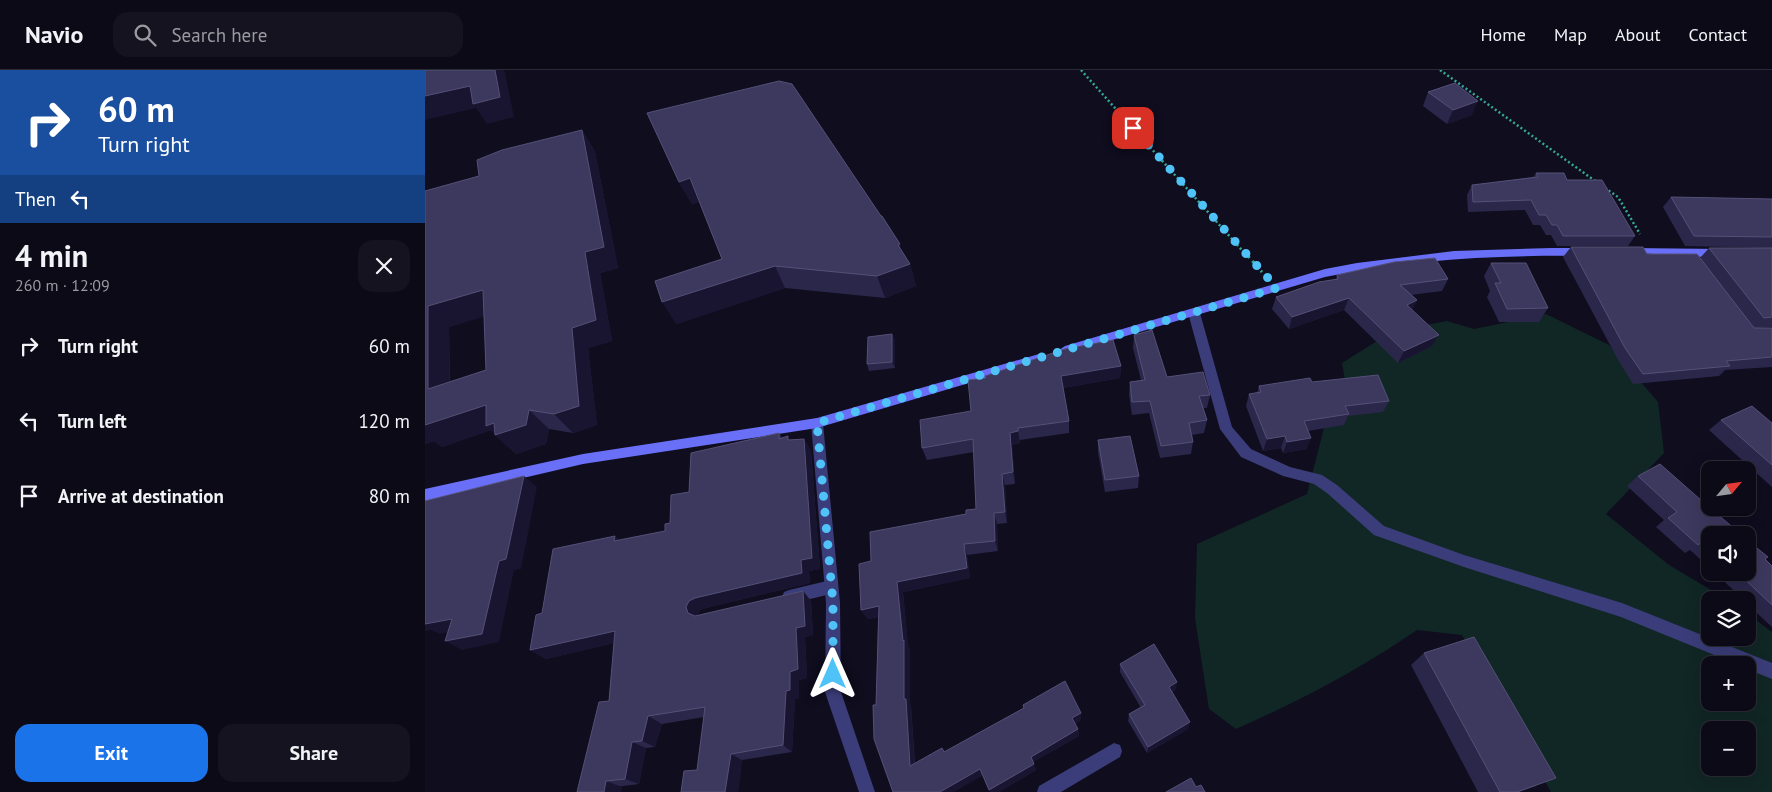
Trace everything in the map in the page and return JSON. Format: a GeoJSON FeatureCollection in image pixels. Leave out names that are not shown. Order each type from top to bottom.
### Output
{"type":"FeatureCollection","features":[{"type":"Feature","properties":{"kind":"street"},"geometry":{"type":"LineString","coordinates":[[425,494],[583,459],[817,423],[1195,313],[1325,273],[1367,263],[1403,258],[1494,251],[1602,252]]}},
{"type":"Feature","properties":{"kind":"street"},"geometry":{"type":"LineString","coordinates":[[1621,252],[1734,253]]}},
{"type":"Feature","properties":{"kind":"street"},"geometry":{"type":"LineString","coordinates":[[1687,253],[1699,267]]}},
{"type":"Feature","properties":{"kind":"street"},"geometry":{"type":"LineString","coordinates":[[1195,313],[1226,429],[1246,453],[1288,472],[1317,479],[1332,489],[1379,531],[1464,561],[1622,610],[1772,671]]}},
{"type":"Feature","properties":{"kind":"street"},"geometry":{"type":"LineString","coordinates":[[817,423],[833,603],[833,692],[867,792]]}},
{"type":"Feature","properties":{"kind":"street"},"geometry":{"type":"LineString","coordinates":[[773,601],[831,587]]}},
{"type":"Feature","properties":{"kind":"street"},"geometry":{"type":"LineString","coordinates":[[1045,792],[1114,751]]}},
{"type":"Feature","properties":{"kind":"path"},"geometry":{"type":"LineString","coordinates":[[1081,70],[1277,288]]}},
{"type":"Feature","properties":{"kind":"path"},"geometry":{"type":"LineString","coordinates":[[1440,70],[1618,197],[1651,252]]}},
{"type":"Feature","properties":{"kind":"green space"},"geometry":{"type":"Polygon","coordinates":[[[1546,314],[1609,345],[1658,402],[1664,453],[1606,514],[1669,565],[1713,591],[1701,591],[1701,646],[1756,646],[1756,620],[1772,632],[1772,792],[1551,792],[1462,635],[1417,630],[1329,684],[1236,729],[1209,709],[1195,618],[1197,544],[1307,494],[1324,428],[1350,409],[1342,363],[1393,331],[1447,321],[1474,329],[1546,314]]]}},
{"type":"Feature","properties":{"kind":"building"},"geometry":{"type":"Polygon","coordinates":[[[425,70],[495,70],[500,97],[473,104],[470,86],[425,96],[425,70]]]}},
{"type":"Feature","properties":{"kind":"building"},"geometry":{"type":"Polygon","coordinates":[[[779,81],[792,84],[882,216],[910,264],[877,276],[775,266],[662,302],[655,281],[722,259],[690,178],[679,182],[647,113],[779,81]]]}},
{"type":"Feature","properties":{"kind":"building"},"geometry":{"type":"Polygon","coordinates":[[[1455,83],[1478,101],[1453,110],[1428,92],[1455,83]]]}},
{"type":"Feature","properties":{"kind":"building"},"geometry":{"type":"Polygon","coordinates":[[[582,130],[604,247],[585,252],[596,320],[572,328],[579,406],[554,414],[529,410],[526,425],[495,435],[494,423],[486,426],[486,405],[425,425],[425,191],[479,176],[477,160],[502,150],[582,130]],[[483,290],[428,306],[428,389],[486,370],[483,290]]]}},
{"type":"Feature","properties":{"kind":"building"},"geometry":{"type":"Polygon","coordinates":[[[1536,173],[1564,173],[1567,180],[1602,180],[1635,236],[1563,236],[1557,225],[1552,225],[1546,215],[1539,215],[1531,200],[1473,202],[1472,185],[1538,177],[1536,173]]]}},
{"type":"Feature","properties":{"kind":"building"},"geometry":{"type":"Polygon","coordinates":[[[1671,197],[1772,199],[1772,237],[1694,236],[1671,197]]]}},
{"type":"Feature","properties":{"kind":"building"},"geometry":{"type":"Polygon","coordinates":[[[1571,247],[1643,247],[1647,254],[1697,254],[1754,328],[1772,328],[1772,357],[1726,361],[1730,366],[1643,374],[1625,348],[1571,247]]]}},
{"type":"Feature","properties":{"kind":"building"},"geometry":{"type":"Polygon","coordinates":[[[1709,248],[1772,248],[1772,317],[1764,318],[1709,248]]]}},
{"type":"Feature","properties":{"kind":"building"},"geometry":{"type":"Polygon","coordinates":[[[1435,258],[1448,279],[1400,285],[1417,300],[1407,305],[1439,335],[1404,351],[1349,298],[1292,317],[1276,297],[1319,282],[1338,279],[1337,275],[1394,262],[1435,258]]]}},
{"type":"Feature","properties":{"kind":"building"},"geometry":{"type":"Polygon","coordinates":[[[1491,263],[1526,263],[1548,308],[1507,309],[1495,283],[1501,283],[1491,263]]]}},
{"type":"Feature","properties":{"kind":"building"},"geometry":{"type":"Polygon","coordinates":[[[1152,330],[1167,377],[1203,372],[1210,395],[1199,396],[1207,420],[1189,423],[1193,442],[1161,446],[1150,401],[1132,402],[1130,382],[1145,380],[1134,335],[1152,330]]]}},
{"type":"Feature","properties":{"kind":"building"},"geometry":{"type":"Polygon","coordinates":[[[892,334],[892,362],[867,364],[868,337],[892,334]]]}},
{"type":"Feature","properties":{"kind":"building"},"geometry":{"type":"Polygon","coordinates":[[[1113,340],[1121,366],[1061,376],[1069,421],[1018,428],[1018,431],[1010,433],[1013,472],[1002,474],[1005,512],[994,513],[995,541],[964,544],[967,568],[897,582],[904,640],[904,699],[906,699],[910,766],[942,748],[944,752],[1024,708],[1023,705],[1065,681],[1081,713],[1072,718],[1078,729],[1031,757],[1034,764],[989,790],[980,769],[940,792],[893,792],[874,739],[873,705],[876,705],[879,606],[861,610],[859,564],[871,561],[870,532],[966,514],[966,510],[976,509],[973,439],[922,448],[920,420],[971,411],[968,380],[986,378],[985,376],[1065,349],[1113,340]]]}},
{"type":"Feature","properties":{"kind":"building"},"geometry":{"type":"Polygon","coordinates":[[[1378,375],[1389,401],[1345,406],[1349,414],[1304,421],[1311,438],[1287,442],[1285,436],[1267,439],[1249,394],[1261,392],[1259,386],[1310,378],[1312,382],[1378,375]]]}},
{"type":"Feature","properties":{"kind":"building"},"geometry":{"type":"Polygon","coordinates":[[[1752,406],[1772,423],[1772,465],[1721,420],[1752,406]]]}},
{"type":"Feature","properties":{"kind":"building"},"geometry":{"type":"Polygon","coordinates":[[[779,433],[779,439],[788,436],[788,440],[804,439],[812,558],[801,560],[802,573],[695,598],[689,601],[686,607],[688,613],[695,616],[803,591],[805,626],[796,628],[798,669],[790,672],[790,690],[786,691],[783,745],[731,754],[725,792],[681,792],[684,771],[697,770],[705,707],[648,716],[642,741],[632,742],[625,779],[606,781],[604,792],[577,792],[599,702],[609,701],[615,631],[530,650],[536,615],[542,613],[553,549],[615,536],[614,541],[665,531],[665,524],[670,523],[671,495],[689,492],[691,453],[779,433]]]}},
{"type":"Feature","properties":{"kind":"building"},"geometry":{"type":"Polygon","coordinates":[[[1130,436],[1139,476],[1105,480],[1098,440],[1130,436]]]}},
{"type":"Feature","properties":{"kind":"building"},"geometry":{"type":"Polygon","coordinates":[[[1660,464],[1701,500],[1701,516],[1719,516],[1731,526],[1701,526],[1701,543],[1698,545],[1668,518],[1677,512],[1638,476],[1660,464]]]}},
{"type":"Feature","properties":{"kind":"building"},"geometry":{"type":"Polygon","coordinates":[[[524,476],[506,559],[499,561],[482,634],[445,641],[452,619],[425,624],[425,501],[524,476]]]}},
{"type":"Feature","properties":{"kind":"building"},"geometry":{"type":"Polygon","coordinates":[[[1756,547],[1768,557],[1765,559],[1772,566],[1772,605],[1747,581],[1756,581],[1756,547]]]}},
{"type":"Feature","properties":{"kind":"building"},"geometry":{"type":"Polygon","coordinates":[[[1474,637],[1556,778],[1517,792],[1500,792],[1424,653],[1474,637]]]}},
{"type":"Feature","properties":{"kind":"building"},"geometry":{"type":"Polygon","coordinates":[[[1154,644],[1177,682],[1169,687],[1190,722],[1148,747],[1129,714],[1145,705],[1120,664],[1154,644]]]}},
{"type":"Feature","properties":{"kind":"building"},"geometry":{"type":"Polygon","coordinates":[[[1191,778],[1196,787],[1201,785],[1205,792],[1166,792],[1191,778]]]}},
{"type":"Feature","properties":{"kind":"route"},"geometry":{"type":"LineString","coordinates":[[833,674],[833,603],[817,423],[1277,288],[1133,128]]}}]}
